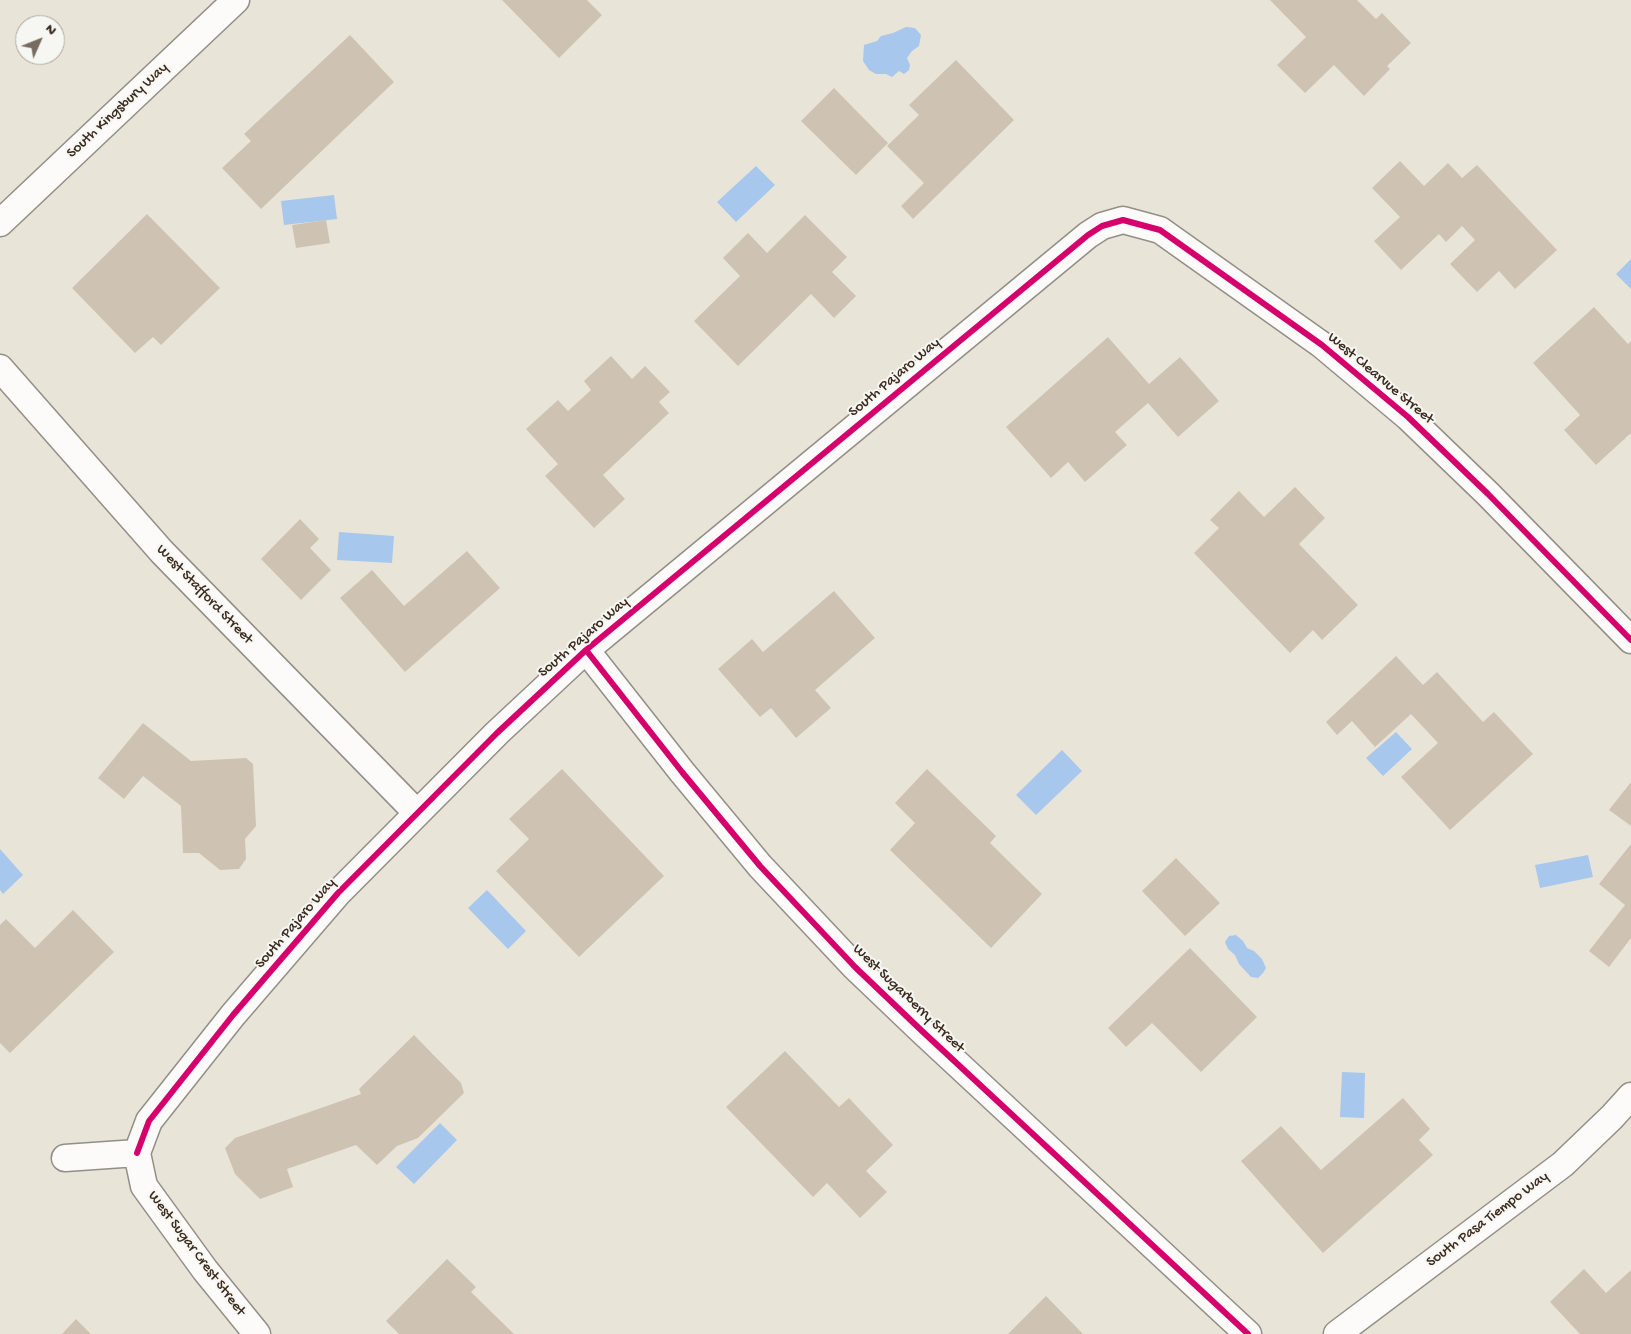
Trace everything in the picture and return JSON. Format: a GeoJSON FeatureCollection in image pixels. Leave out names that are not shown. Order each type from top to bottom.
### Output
{"type":"FeatureCollection","features":[{"type":"Feature","properties":{"kind":"street","name":"South Kingsbury Way"},"geometry":{"type":"LineString","coordinates":[[0,223],[236,0]]}},
{"type":"Feature","properties":{"kind":"street","name":"West Clearvue Street"},"geometry":{"type":"LineString","coordinates":[[1123,220],[1160,230],[1322,345],[1408,417],[1631,640]]}},
{"type":"Feature","properties":{"kind":"street","name":"South Pajaro Way"},"geometry":{"type":"LineString","coordinates":[[137,1153],[149,1121],[233,1015],[338,893],[497,732],[586,650],[1088,235],[1102,226],[1123,220]]}},
{"type":"Feature","properties":{"kind":"street","name":"West Stafford Street"},"geometry":{"type":"LineString","coordinates":[[0,368],[162,552],[417,813]]}},
{"type":"Feature","properties":{"kind":"street","name":"West Sugarberry Street"},"geometry":{"type":"LineString","coordinates":[[586,650],[682,772],[760,866],[855,967],[1248,1334]]}},
{"type":"Feature","properties":{"kind":"street","name":"South Pasa Tiempo Way"},"geometry":{"type":"LineString","coordinates":[[1337,1334],[1563,1164],[1631,1096]]}},
{"type":"Feature","properties":{"kind":"street"},"geometry":{"type":"LineString","coordinates":[[65,1158],[137,1153]]}},
{"type":"Feature","properties":{"kind":"street","name":"West Sugar Crest Street"},"geometry":{"type":"LineString","coordinates":[[137,1153],[144,1186],[205,1270],[257,1334]]}},
{"type":"Feature","properties":{"kind":"water"},"geometry":{"type":"Polygon","coordinates":[[[906,27],[915,28],[921,35],[919,46],[907,58],[910,65],[909,70],[904,74],[899,71],[892,77],[886,74],[876,74],[869,70],[863,61],[864,45],[877,41],[881,36],[906,27]]]}},
{"type":"Feature","properties":{"kind":"water"},"geometry":{"type":"Polygon","coordinates":[[[756,166],[775,185],[736,222],[717,202],[756,166]]]}},
{"type":"Feature","properties":{"kind":"water"},"geometry":{"type":"Polygon","coordinates":[[[334,195],[337,219],[284,225],[281,201],[334,195]]]}},
{"type":"Feature","properties":{"kind":"water"},"geometry":{"type":"Polygon","coordinates":[[[1631,259],[1631,289],[1616,274],[1631,259]]]}},
{"type":"Feature","properties":{"kind":"water"},"geometry":{"type":"Polygon","coordinates":[[[339,532],[394,536],[392,563],[337,560],[339,532]]]}},
{"type":"Feature","properties":{"kind":"water"},"geometry":{"type":"Polygon","coordinates":[[[1396,732],[1412,749],[1383,776],[1366,758],[1396,732]]]}},
{"type":"Feature","properties":{"kind":"water"},"geometry":{"type":"Polygon","coordinates":[[[1062,750],[1082,771],[1036,815],[1016,795],[1062,750]]]}},
{"type":"Feature","properties":{"kind":"water"},"geometry":{"type":"Polygon","coordinates":[[[0,849],[23,875],[3,894],[0,890],[0,849]]]}},
{"type":"Feature","properties":{"kind":"water"},"geometry":{"type":"Polygon","coordinates":[[[1588,855],[1593,877],[1540,888],[1535,865],[1588,855]]]}},
{"type":"Feature","properties":{"kind":"water"},"geometry":{"type":"Polygon","coordinates":[[[487,890],[526,931],[508,949],[468,908],[487,890]]]}},
{"type":"Feature","properties":{"kind":"water"},"geometry":{"type":"Polygon","coordinates":[[[1236,935],[1247,948],[1254,951],[1262,959],[1266,968],[1258,978],[1251,977],[1239,964],[1235,955],[1228,949],[1225,942],[1229,936],[1236,935]]]}},
{"type":"Feature","properties":{"kind":"water"},"geometry":{"type":"Polygon","coordinates":[[[1342,1072],[1365,1073],[1364,1118],[1340,1117],[1342,1072]]]}},
{"type":"Feature","properties":{"kind":"water"},"geometry":{"type":"Polygon","coordinates":[[[440,1123],[457,1140],[414,1184],[396,1167],[440,1123]]]}},
{"type":"Feature","properties":{"kind":"building"},"geometry":{"type":"Polygon","coordinates":[[[502,0],[587,0],[602,15],[559,58],[502,0]]]}},
{"type":"Feature","properties":{"kind":"building"},"geometry":{"type":"Polygon","coordinates":[[[1270,0],[1357,0],[1376,19],[1382,13],[1411,43],[1387,66],[1390,69],[1364,96],[1334,65],[1305,93],[1277,65],[1306,37],[1270,0]]]}},
{"type":"Feature","properties":{"kind":"building"},"geometry":{"type":"Polygon","coordinates":[[[350,35],[394,82],[261,209],[222,168],[251,141],[244,134],[350,35]]]}},
{"type":"Feature","properties":{"kind":"building"},"geometry":{"type":"Polygon","coordinates":[[[956,60],[1014,120],[913,219],[901,206],[924,183],[887,146],[919,115],[909,105],[956,60]]]}},
{"type":"Feature","properties":{"kind":"building"},"geometry":{"type":"Polygon","coordinates":[[[834,88],[888,143],[856,175],[801,121],[834,88]]]}},
{"type":"Feature","properties":{"kind":"building"},"geometry":{"type":"Polygon","coordinates":[[[1400,161],[1424,186],[1448,163],[1462,178],[1477,165],[1557,250],[1515,289],[1499,271],[1477,292],[1450,264],[1475,240],[1462,226],[1446,242],[1439,234],[1401,270],[1374,241],[1400,217],[1372,188],[1400,161]]]}},
{"type":"Feature","properties":{"kind":"building"},"geometry":{"type":"Polygon","coordinates":[[[147,214],[220,288],[161,345],[153,337],[135,353],[72,288],[147,214]]]}},
{"type":"Feature","properties":{"kind":"building"},"geometry":{"type":"Polygon","coordinates":[[[805,215],[847,257],[832,272],[856,296],[834,318],[811,294],[738,366],[694,321],[740,276],[723,258],[748,233],[767,253],[805,215]]]}},
{"type":"Feature","properties":{"kind":"building"},"geometry":{"type":"Polygon","coordinates":[[[326,220],[330,243],[296,248],[292,225],[326,220]]]}},
{"type":"Feature","properties":{"kind":"building"},"geometry":{"type":"Polygon","coordinates":[[[1594,307],[1628,344],[1631,341],[1631,433],[1596,465],[1564,430],[1580,415],[1533,363],[1594,307]]]}},
{"type":"Feature","properties":{"kind":"building"},"geometry":{"type":"Polygon","coordinates":[[[1108,337],[1149,384],[1180,357],[1219,401],[1178,437],[1148,403],[1115,432],[1127,445],[1085,482],[1068,462],[1051,478],[1006,427],[1108,337]]]}},
{"type":"Feature","properties":{"kind":"building"},"geometry":{"type":"Polygon","coordinates":[[[611,356],[632,379],[645,366],[670,392],[659,402],[669,413],[603,475],[625,499],[594,528],[545,476],[558,464],[526,429],[558,400],[568,411],[591,390],[584,381],[611,356]]]}},
{"type":"Feature","properties":{"kind":"building"},"geometry":{"type":"Polygon","coordinates":[[[1295,487],[1325,518],[1299,544],[1358,605],[1322,640],[1313,630],[1290,653],[1194,553],[1219,528],[1210,520],[1239,491],[1264,517],[1295,487]]]}},
{"type":"Feature","properties":{"kind":"building"},"geometry":{"type":"Polygon","coordinates":[[[300,519],[319,539],[310,548],[331,570],[301,600],[261,559],[300,519]]]}},
{"type":"Feature","properties":{"kind":"building"},"geometry":{"type":"Polygon","coordinates":[[[467,551],[500,588],[405,672],[340,598],[372,570],[404,606],[467,551]]]}},
{"type":"Feature","properties":{"kind":"building"},"geometry":{"type":"Polygon","coordinates":[[[834,591],[875,638],[815,690],[831,708],[796,738],[771,708],[760,717],[718,669],[752,639],[763,652],[834,591]]]}},
{"type":"Feature","properties":{"kind":"building"},"geometry":{"type":"Polygon","coordinates":[[[1396,656],[1423,685],[1437,672],[1483,722],[1494,712],[1533,754],[1450,830],[1401,777],[1438,743],[1411,714],[1375,747],[1352,721],[1337,735],[1326,722],[1396,656]]]}},
{"type":"Feature","properties":{"kind":"building"},"geometry":{"type":"Polygon","coordinates":[[[143,723],[191,761],[246,758],[253,764],[256,826],[245,839],[246,859],[239,869],[220,870],[199,853],[183,853],[181,806],[143,776],[124,799],[98,778],[143,723]]]}},
{"type":"Feature","properties":{"kind":"building"},"geometry":{"type":"Polygon","coordinates":[[[562,769],[664,876],[579,957],[496,871],[529,839],[509,819],[562,769]]]}},
{"type":"Feature","properties":{"kind":"building"},"geometry":{"type":"Polygon","coordinates":[[[927,769],[996,836],[990,843],[1042,894],[991,948],[890,850],[915,823],[895,803],[927,769]]]}},
{"type":"Feature","properties":{"kind":"building"},"geometry":{"type":"Polygon","coordinates":[[[1631,782],[1631,826],[1609,810],[1631,782]]]}},
{"type":"Feature","properties":{"kind":"building"},"geometry":{"type":"Polygon","coordinates":[[[1631,844],[1631,938],[1609,967],[1589,951],[1625,905],[1599,884],[1631,844]]]}},
{"type":"Feature","properties":{"kind":"building"},"geometry":{"type":"Polygon","coordinates":[[[1176,858],[1220,903],[1185,936],[1142,891],[1176,858]]]}},
{"type":"Feature","properties":{"kind":"building"},"geometry":{"type":"Polygon","coordinates":[[[73,910],[114,952],[10,1053],[0,1043],[0,925],[6,919],[35,948],[73,910]]]}},
{"type":"Feature","properties":{"kind":"building"},"geometry":{"type":"Polygon","coordinates":[[[1190,948],[1257,1017],[1201,1072],[1152,1023],[1126,1047],[1108,1028],[1190,948]]]}},
{"type":"Feature","properties":{"kind":"building"},"geometry":{"type":"Polygon","coordinates":[[[414,1035],[461,1083],[464,1093],[418,1138],[397,1146],[377,1165],[356,1145],[287,1169],[293,1187],[260,1199],[235,1174],[225,1148],[235,1138],[361,1094],[359,1089],[414,1035]]]}},
{"type":"Feature","properties":{"kind":"building"},"geometry":{"type":"Polygon","coordinates":[[[785,1051],[839,1107],[849,1098],[893,1145],[866,1171],[887,1192],[860,1218],[827,1183],[813,1197],[726,1107],[785,1051]]]}},
{"type":"Feature","properties":{"kind":"building"},"geometry":{"type":"Polygon","coordinates":[[[1403,1098],[1430,1129],[1419,1140],[1433,1155],[1323,1253],[1241,1161],[1281,1126],[1321,1170],[1403,1098]]]}},
{"type":"Feature","properties":{"kind":"building"},"geometry":{"type":"Polygon","coordinates":[[[447,1259],[476,1287],[471,1292],[514,1334],[399,1334],[386,1321],[447,1259]]]}},
{"type":"Feature","properties":{"kind":"building"},"geometry":{"type":"Polygon","coordinates":[[[1584,1269],[1606,1293],[1631,1270],[1631,1334],[1580,1334],[1550,1302],[1584,1269]]]}},
{"type":"Feature","properties":{"kind":"building"},"geometry":{"type":"Polygon","coordinates":[[[1046,1296],[1083,1334],[1008,1334],[1046,1296]]]}},
{"type":"Feature","properties":{"kind":"building"},"geometry":{"type":"Polygon","coordinates":[[[76,1319],[91,1334],[62,1334],[76,1319]]]}},
{"type":"Feature","properties":{"kind":"cycle path"},"geometry":{"type":"LineString","coordinates":[[137,1153],[149,1121],[233,1015],[338,893],[497,733],[586,650],[1088,235],[1102,226],[1123,220],[1160,230],[1322,345],[1408,417],[1488,494],[1631,640]]}},
{"type":"Feature","properties":{"kind":"cycle path"},"geometry":{"type":"LineString","coordinates":[[586,650],[682,772],[760,866],[855,967],[1248,1334]]}}]}
